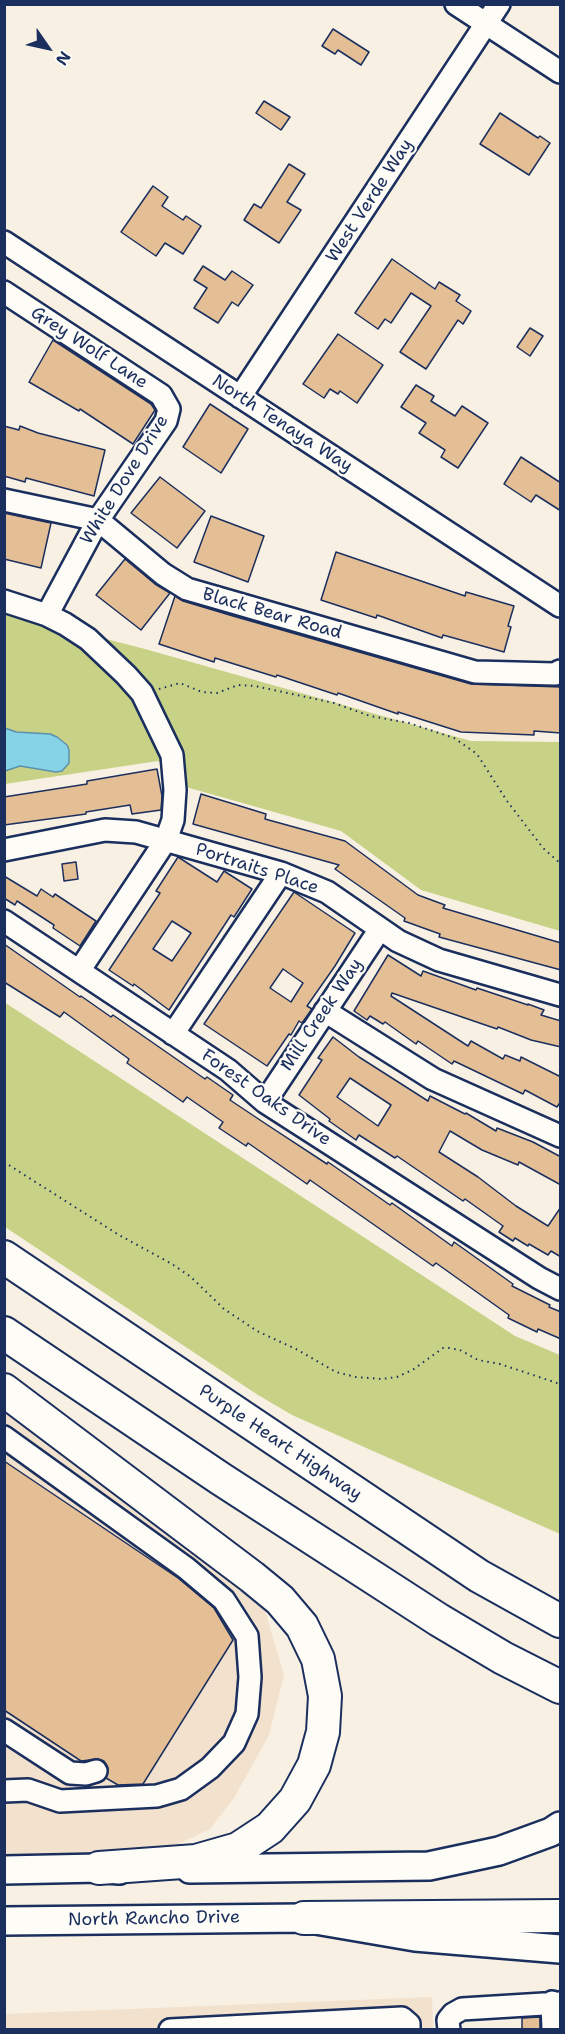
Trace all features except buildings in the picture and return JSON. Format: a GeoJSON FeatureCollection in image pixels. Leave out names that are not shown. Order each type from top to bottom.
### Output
{"type":"FeatureCollection","features":[{"type":"Feature","properties":{"kind":"highway","name":"Purple Heart Highway"},"geometry":{"type":"LineString","coordinates":[[4,1257],[479,1576],[561,1621]]}},
{"type":"Feature","properties":{"kind":"highway"},"geometry":{"type":"LineString","coordinates":[[4,1333],[220,1479],[429,1614],[503,1658],[561,1688]]}},
{"type":"Feature","properties":{"kind":"highway"},"geometry":{"type":"LineString","coordinates":[[4,1390],[280,1600],[302,1626],[318,1659],[325,1696],[323,1731],[314,1765],[295,1800],[270,1828],[238,1849],[196,1861],[99,1868]]}},
{"type":"Feature","properties":{"kind":"highway"},"geometry":{"type":"LineString","coordinates":[[304,1918],[561,1916]]}},
{"type":"Feature","properties":{"kind":"main road"},"geometry":{"type":"LineString","coordinates":[[4,1870],[99,1868],[137,1871],[429,1866],[499,1851],[561,1826]]}},
{"type":"Feature","properties":{"kind":"main road","name":"North Rancho Drive"},"geometry":{"type":"LineString","coordinates":[[4,1921],[304,1918],[416,1937],[561,1949]]}},
{"type":"Feature","properties":{"kind":"street"},"geometry":{"type":"LineString","coordinates":[[456,4],[561,72]]}},
{"type":"Feature","properties":{"kind":"street","name":"West Verde Way"},"geometry":{"type":"LineString","coordinates":[[240,397],[499,4]]}},
{"type":"Feature","properties":{"kind":"street","name":"North Tenaya Way"},"geometry":{"type":"LineString","coordinates":[[4,242],[561,606]]}},
{"type":"Feature","properties":{"kind":"street","name":"Grey Wolf Lane"},"geometry":{"type":"LineString","coordinates":[[4,292],[161,395],[169,409]]}},
{"type":"Feature","properties":{"kind":"street","name":"White Dove Drive"},"geometry":{"type":"LineString","coordinates":[[47,615],[98,520],[166,421],[169,409]]}},
{"type":"Feature","properties":{"kind":"street","name":"Black Bear Road"},"geometry":{"type":"LineString","coordinates":[[4,500],[98,520],[163,574],[187,589],[475,672],[555,674],[561,671]]}},
{"type":"Feature","properties":{"kind":"street"},"geometry":{"type":"LineString","coordinates":[[4,601],[47,615],[88,639],[139,689],[172,755],[175,790],[173,820],[166,840],[79,971]]}},
{"type":"Feature","properties":{"kind":"street","name":"Portraits Place"},"geometry":{"type":"LineString","coordinates":[[4,850],[105,830],[136,832],[281,873],[327,892],[398,941],[439,960],[561,995]]}},
{"type":"Feature","properties":{"kind":"street"},"geometry":{"type":"LineString","coordinates":[[174,1034],[281,873]]}},
{"type":"Feature","properties":{"kind":"street","name":"Forest Oaks Drive"},"geometry":{"type":"LineString","coordinates":[[4,921],[228,1070],[265,1102],[539,1278],[561,1289]]}},
{"type":"Feature","properties":{"kind":"street","name":"Mill Creek Way"},"geometry":{"type":"LineString","coordinates":[[265,1102],[380,929]]}},
{"type":"Feature","properties":{"kind":"street"},"geometry":{"type":"LineString","coordinates":[[325,1011],[433,1079],[561,1136]]}},
{"type":"Feature","properties":{"kind":"street"},"geometry":{"type":"LineString","coordinates":[[4,1437],[186,1569],[224,1600],[247,1636],[250,1677],[247,1714],[234,1743],[210,1768],[181,1789],[157,1797],[60,1801],[28,1790],[4,1791]]}},
{"type":"Feature","properties":{"kind":"street"},"geometry":{"type":"LineString","coordinates":[[4,1730],[70,1773],[86,1774],[96,1771]]}},
{"type":"Feature","properties":{"kind":"street"},"geometry":{"type":"LineString","coordinates":[[451,2022],[462,2009],[556,2002],[553,2030]]}},
{"type":"Feature","properties":{"kind":"street"},"geometry":{"type":"LineString","coordinates":[[170,2030],[260,2028],[402,2018],[409,2024],[409,2030]]}},
{"type":"Feature","properties":{"kind":"path"},"geometry":{"type":"LineString","coordinates":[[139,689],[158,689],[180,683],[202,692],[217,693],[238,685],[255,686],[334,703],[370,716],[409,723],[454,738],[477,754],[507,801],[543,848],[561,863]]}},
{"type":"Feature","properties":{"kind":"path"},"geometry":{"type":"LineString","coordinates":[[4,1162],[118,1235],[172,1264],[191,1277],[224,1310],[258,1331],[336,1372],[356,1377],[382,1379],[397,1377],[414,1369],[443,1348],[449,1348],[460,1350],[478,1360],[500,1364],[561,1384]]}},
{"type":"Feature","properties":{"kind":"shaded area"},"geometry":{"type":"Polygon","coordinates":[[[4,1407],[263,1604],[284,1675],[269,1735],[234,1798],[210,1829],[164,1851],[5,1855],[4,1407]]]}},
{"type":"Feature","properties":{"kind":"shaded area"},"geometry":{"type":"Polygon","coordinates":[[[432,1997],[433,2029],[5,2030],[4,2014],[432,1997]]]}},
{"type":"Feature","properties":{"kind":"green space"},"geometry":{"type":"Polygon","coordinates":[[[5,613],[145,649],[471,741],[560,742],[560,931],[421,890],[341,831],[186,787],[158,761],[5,784],[5,613]]]}},
{"type":"Feature","properties":{"kind":"green space"},"geometry":{"type":"Polygon","coordinates":[[[4,1002],[515,1336],[560,1355],[560,1534],[292,1415],[258,1395],[5,1227],[4,1002]]]}},
{"type":"Feature","properties":{"kind":"water"},"geometry":{"type":"Polygon","coordinates":[[[5,728],[16,732],[50,734],[57,737],[67,745],[69,763],[62,771],[56,772],[20,766],[5,771],[5,728]]]}}]}
